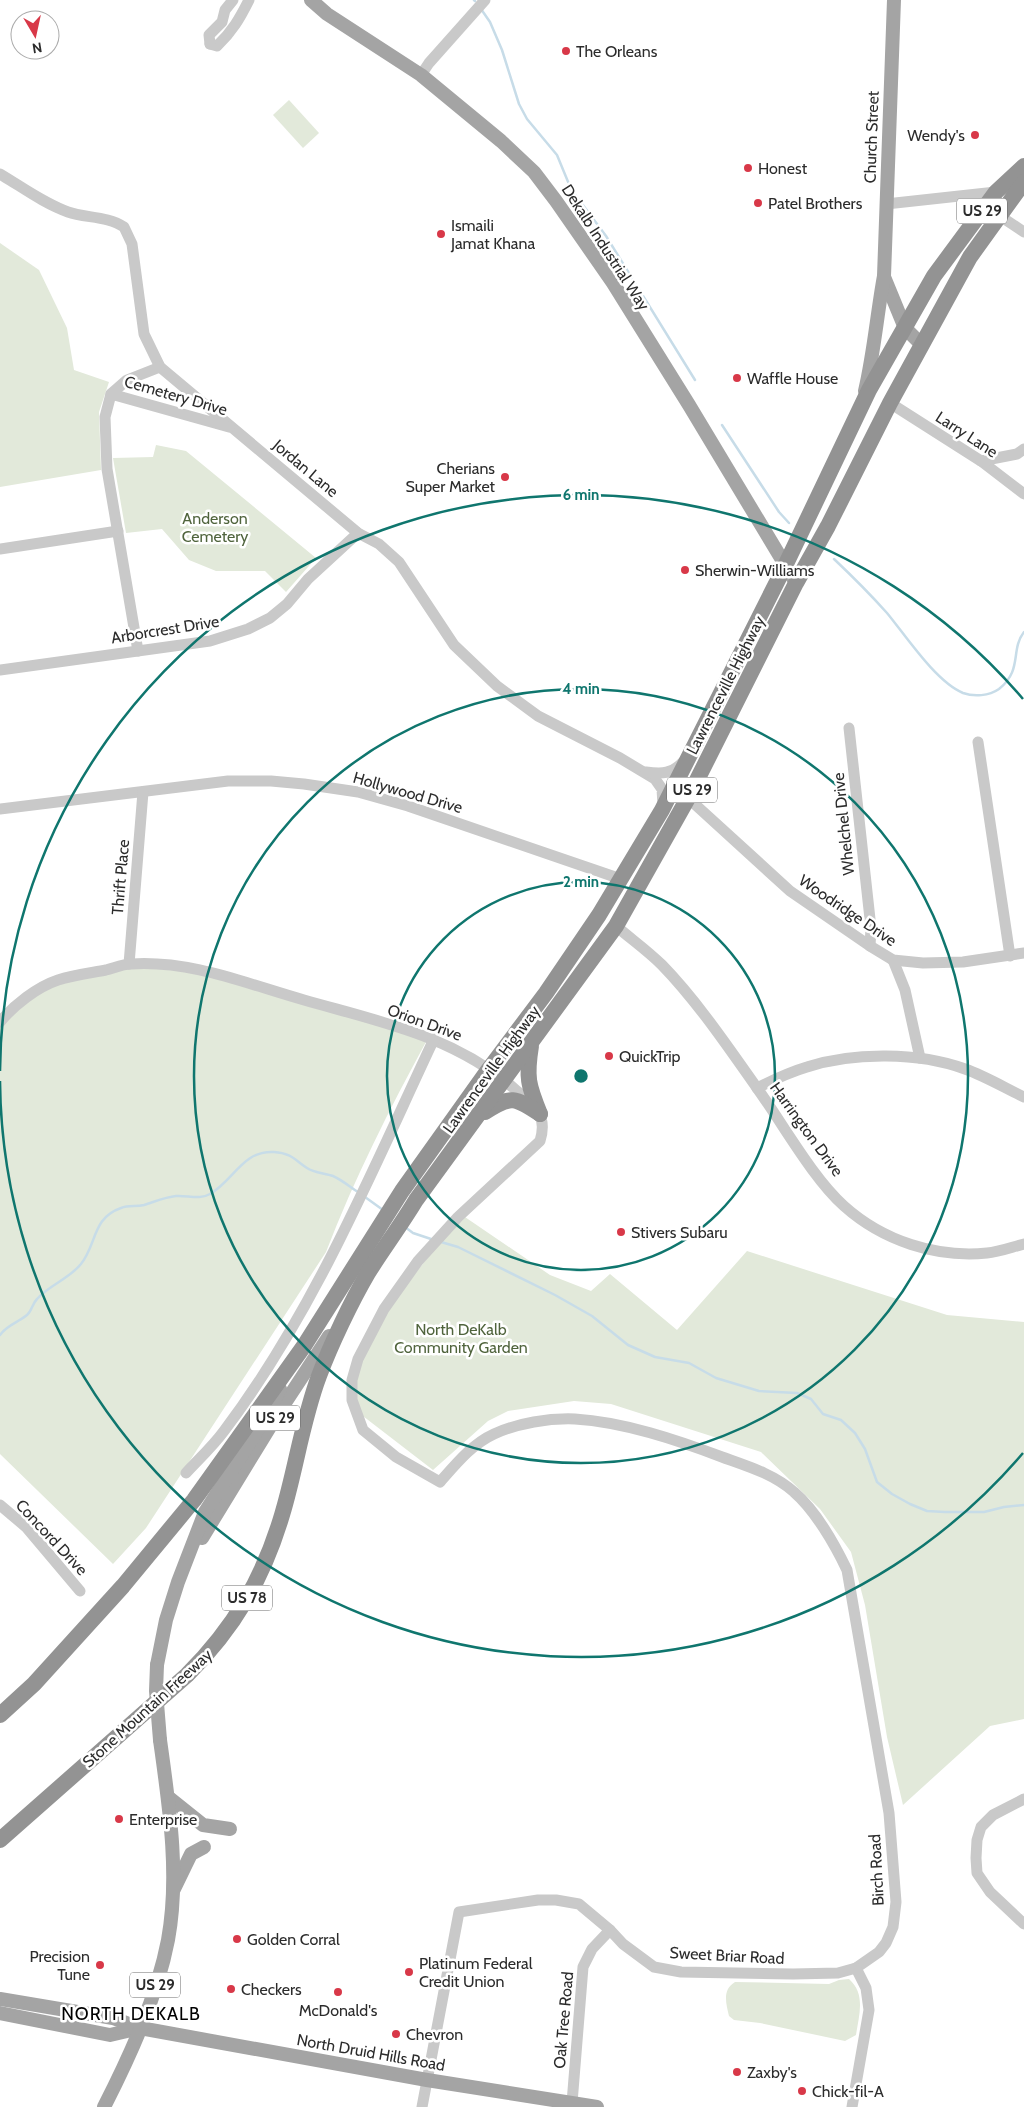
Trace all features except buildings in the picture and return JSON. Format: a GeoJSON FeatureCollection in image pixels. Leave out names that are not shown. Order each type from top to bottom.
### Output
{"type":"FeatureCollection","features":[{"type":"Feature","properties":{"kind":"highway","name":"US 29"},"geometry":{"type":"LineString","coordinates":[[785,566],[862,407],[934,276],[996,192],[1024,166]]}},
{"type":"Feature","properties":{"kind":"highway","name":"US 29"},"geometry":{"type":"LineString","coordinates":[[796,583],[970,257],[1024,182]]}},
{"type":"Feature","properties":{"kind":"highway","name":"Lawrenceville Highway"},"geometry":{"type":"LineString","coordinates":[[304,1346],[402,1191],[546,993],[621,879],[662,810],[785,566]]}},
{"type":"Feature","properties":{"kind":"highway","name":"Lawrenceville Highway"},"geometry":{"type":"LineString","coordinates":[[368,1274],[392,1240],[416,1200],[616,926],[688,798],[796,583]]}},
{"type":"Feature","properties":{"kind":"highway"},"geometry":{"type":"LineString","coordinates":[[532,1043],[527,1072],[531,1091],[540,1114]]}},
{"type":"Feature","properties":{"kind":"highway"},"geometry":{"type":"LineString","coordinates":[[479,1115],[499,1103],[514,1099],[521,1100],[540,1114]]}},
{"type":"Feature","properties":{"kind":"highway","name":"Stone Mountain Freeway"},"geometry":{"type":"LineString","coordinates":[[0,1840],[187,1676],[230,1628],[269,1556],[283,1514],[308,1410],[319,1376],[335,1339],[368,1274]]}},
{"type":"Feature","properties":{"kind":"highway"},"geometry":{"type":"LineString","coordinates":[[0,1715],[34,1684],[147,1558],[194,1500],[304,1346]]}},
{"type":"Feature","properties":{"kind":"main road","name":"Dekalb Industrial Way"},"geometry":{"type":"LineString","coordinates":[[311,0],[327,14],[421,74],[501,141],[534,172],[612,283],[796,583]]}},
{"type":"Feature","properties":{"kind":"main road","name":"Church Street"},"geometry":{"type":"LineString","coordinates":[[862,407],[873,355],[876,318],[884,276],[894,0]]}},
{"type":"Feature","properties":{"kind":"main road","name":"Church Street"},"geometry":{"type":"LineString","coordinates":[[884,276],[905,328],[922,345]]}},
{"type":"Feature","properties":{"kind":"main road","name":"Lawrenceville Highway"},"geometry":{"type":"LineString","coordinates":[[185,1564],[368,1274]]}},
{"type":"Feature","properties":{"kind":"main road","name":"Lawrenceville Highway"},"geometry":{"type":"LineString","coordinates":[[104,2107],[121,2075],[140,2028],[154,1989],[168,1940],[173,1892],[168,1797],[160,1740],[156,1691],[157,1665],[166,1620],[205,1512],[264,1420],[304,1346]]}},
{"type":"Feature","properties":{"kind":"main road"},"geometry":{"type":"LineString","coordinates":[[168,1797],[203,1825],[230,1829]]}},
{"type":"Feature","properties":{"kind":"main road"},"geometry":{"type":"LineString","coordinates":[[173,1892],[191,1854],[204,1847]]}},
{"type":"Feature","properties":{"kind":"main road","name":"North Druid Hills Road"},"geometry":{"type":"LineString","coordinates":[[0,2000],[113,2018],[140,2028],[427,2080],[597,2107]]}},
{"type":"Feature","properties":{"kind":"main road","name":"North Druid Hills Road"},"geometry":{"type":"LineString","coordinates":[[0,2013],[110,2035],[140,2028]]}},
{"type":"Feature","properties":{"kind":"street"},"geometry":{"type":"LineString","coordinates":[[233,0],[225,10],[222,22],[209,35],[210,44],[217,46],[229,35],[240,19],[248,0]]}},
{"type":"Feature","properties":{"kind":"street"},"geometry":{"type":"LineString","coordinates":[[421,74],[485,0]]}},
{"type":"Feature","properties":{"kind":"street","name":"Jordan Lane"},"geometry":{"type":"LineString","coordinates":[[0,174],[50,205],[68,212],[124,226],[132,244],[144,334],[160,367],[358,533],[379,544],[399,562],[454,644],[497,686],[538,716],[642,771],[660,784],[663,795],[662,810]]}},
{"type":"Feature","properties":{"kind":"street"},"geometry":{"type":"LineString","coordinates":[[886,204],[996,192]]}},
{"type":"Feature","properties":{"kind":"street"},"geometry":{"type":"LineString","coordinates":[[1000,216],[1024,232]]}},
{"type":"Feature","properties":{"kind":"street"},"geometry":{"type":"LineString","coordinates":[[138,651],[105,450],[105,417],[111,394],[127,380],[160,367]]}},
{"type":"Feature","properties":{"kind":"street","name":"Cemetery Drive"},"geometry":{"type":"LineString","coordinates":[[111,394],[233,428]]}},
{"type":"Feature","properties":{"kind":"street","name":"Larry Lane"},"geometry":{"type":"LineString","coordinates":[[890,404],[981,461],[1024,494]]}},
{"type":"Feature","properties":{"kind":"street"},"geometry":{"type":"LineString","coordinates":[[981,461],[1017,454],[1024,448]]}},
{"type":"Feature","properties":{"kind":"street"},"geometry":{"type":"LineString","coordinates":[[0,549],[118,532]]}},
{"type":"Feature","properties":{"kind":"street","name":"Arborcrest Drive"},"geometry":{"type":"LineString","coordinates":[[0,670],[210,641],[248,629],[270,618],[288,604],[308,579],[358,533]]}},
{"type":"Feature","properties":{"kind":"street","name":"Whelchel Drive"},"geometry":{"type":"LineString","coordinates":[[849,728],[871,928],[870,946]]}},
{"type":"Feature","properties":{"kind":"street"},"geometry":{"type":"LineString","coordinates":[[978,742],[1010,956]]}},
{"type":"Feature","properties":{"kind":"street","name":"Jordan Lane"},"geometry":{"type":"LineString","coordinates":[[642,771],[670,773],[678,768],[689,756]]}},
{"type":"Feature","properties":{"kind":"street","name":"Hollywood Drive"},"geometry":{"type":"LineString","coordinates":[[0,809],[228,781],[271,781],[358,792],[408,806],[621,879]]}},
{"type":"Feature","properties":{"kind":"street","name":"Thrift Place"},"geometry":{"type":"LineString","coordinates":[[129,964],[143,792]]}},
{"type":"Feature","properties":{"kind":"street","name":"Woodridge Drive"},"geometry":{"type":"LineString","coordinates":[[688,798],[790,891],[870,946],[894,960],[922,963],[963,962],[1024,953]]}},
{"type":"Feature","properties":{"kind":"street","name":"Harrington Drive"},"geometry":{"type":"LineString","coordinates":[[616,926],[662,965],[701,1012],[758,1088],[816,1173],[843,1205],[868,1225],[907,1244],[943,1253],[988,1253],[1024,1244]]}},
{"type":"Feature","properties":{"kind":"street"},"geometry":{"type":"LineString","coordinates":[[894,960],[905,990],[920,1058]]}},
{"type":"Feature","properties":{"kind":"street","name":"Orion Drive"},"geometry":{"type":"LineString","coordinates":[[0,1022],[10,1010],[57,980],[129,964],[170,965],[210,971],[434,1039],[462,1051],[505,1080],[540,1114]]}},
{"type":"Feature","properties":{"kind":"street"},"geometry":{"type":"LineString","coordinates":[[186,1473],[224,1432],[284,1342],[350,1222],[434,1039]]}},
{"type":"Feature","properties":{"kind":"street"},"geometry":{"type":"LineString","coordinates":[[758,1088],[807,1067],[855,1057],[920,1058],[965,1068],[1024,1097]]}},
{"type":"Feature","properties":{"kind":"street","name":"Birch Road"},"geometry":{"type":"LineString","coordinates":[[540,1114],[543,1126],[537,1145],[458,1217],[418,1261],[384,1309],[358,1359],[352,1380],[352,1400],[363,1430],[396,1457],[440,1482],[465,1454],[493,1434],[550,1419],[576,1419],[610,1424],[699,1447],[746,1464],[779,1481],[795,1492],[839,1553],[846,1570],[888,1804],[896,1902],[894,1927],[886,1943],[878,1952],[856,1968]]}},
{"type":"Feature","properties":{"kind":"street","name":"Concord Drive"},"geometry":{"type":"LineString","coordinates":[[0,1505],[26,1527],[80,1591]]}},
{"type":"Feature","properties":{"kind":"street"},"geometry":{"type":"LineString","coordinates":[[1024,1799],[994,1816],[981,1827],[977,1840],[976,1858],[978,1873],[990,1892],[1024,1924]]}},
{"type":"Feature","properties":{"kind":"street"},"geometry":{"type":"LineString","coordinates":[[422,2107],[459,1912],[493,1906],[556,1900],[579,1904],[610,1930]]}},
{"type":"Feature","properties":{"kind":"street","name":"Sweet Briar Road"},"geometry":{"type":"LineString","coordinates":[[610,1930],[622,1944],[654,1967],[681,1972],[811,1974],[838,1973],[856,1968]]}},
{"type":"Feature","properties":{"kind":"street","name":"Oak Tree Road"},"geometry":{"type":"LineString","coordinates":[[572,2103],[582,1967],[592,1949],[610,1930]]}},
{"type":"Feature","properties":{"kind":"street"},"geometry":{"type":"LineString","coordinates":[[852,2107],[869,2010],[866,1988],[856,1968]]}},
{"type":"Feature","properties":{"kind":"green space"},"geometry":{"type":"Polygon","coordinates":[[[289,100],[319,133],[303,148],[273,115],[289,100]]]}},
{"type":"Feature","properties":{"kind":"green space"},"geometry":{"type":"Polygon","coordinates":[[[0,243],[39,270],[67,328],[74,370],[109,382],[99,412],[101,470],[0,487],[0,243]]]}},
{"type":"Feature","properties":{"kind":"green space","name":"Anderson Cemetery"},"geometry":{"type":"Polygon","coordinates":[[[156,445],[186,451],[316,558],[286,592],[265,571],[216,571],[189,560],[162,529],[126,533],[113,458],[153,457],[156,445]]]}},
{"type":"Feature","properties":{"kind":"green space"},"geometry":{"type":"Polygon","coordinates":[[[132,967],[225,973],[427,1040],[373,1144],[326,1252],[146,1528],[113,1564],[0,1454],[0,1022],[54,979],[132,967]]]}},
{"type":"Feature","properties":{"kind":"green space","name":"North DeKalb Community Garden"},"geometry":{"type":"Polygon","coordinates":[[[462,1215],[550,1275],[591,1291],[610,1274],[677,1330],[747,1251],[947,1315],[1024,1322],[1024,1719],[990,1726],[903,1805],[887,1737],[865,1605],[851,1552],[820,1509],[761,1452],[611,1404],[574,1401],[508,1411],[488,1421],[433,1470],[359,1413],[354,1385],[371,1337],[397,1296],[462,1215]]]}},
{"type":"Feature","properties":{"kind":"green space"},"geometry":{"type":"Polygon","coordinates":[[[849,1979],[858,1991],[860,2012],[856,2035],[845,2041],[760,2023],[734,2020],[729,2016],[726,1997],[728,1989],[735,1982],[829,1984],[849,1979]]]}},
{"type":"Feature","properties":{"kind":"waterway"},"geometry":{"type":"LineString","coordinates":[[481,9],[490,22],[502,50],[519,104],[527,119],[557,155],[571,189],[606,236],[695,380]]}},
{"type":"Feature","properties":{"kind":"waterway"},"geometry":{"type":"LineString","coordinates":[[722,425],[779,512],[789,523]]}},
{"type":"Feature","properties":{"kind":"waterway"},"geometry":{"type":"LineString","coordinates":[[834,559],[887,613],[932,669],[942,679],[963,693],[977,695],[999,689],[1011,675],[1020,639],[1024,632]]}},
{"type":"Feature","properties":{"kind":"waterway"},"geometry":{"type":"LineString","coordinates":[[0,1335],[9,1326],[27,1315],[35,1301],[42,1294],[71,1274],[81,1264],[100,1225],[112,1212],[121,1208],[144,1205],[164,1198],[206,1196],[218,1188],[246,1161],[263,1153],[274,1152],[289,1155],[310,1170],[333,1176],[358,1192]]}},
{"type":"Feature","properties":{"kind":"waterway"},"geometry":{"type":"LineString","coordinates":[[365,1197],[383,1210]]}},
{"type":"Feature","properties":{"kind":"waterway"},"geometry":{"type":"LineString","coordinates":[[405,1227],[413,1233],[434,1240]]}},
{"type":"Feature","properties":{"kind":"waterway"},"geometry":{"type":"LineString","coordinates":[[441,1242],[458,1247],[555,1295],[592,1316],[628,1345],[655,1357],[689,1363],[716,1378],[759,1391],[797,1393],[811,1399],[823,1414],[841,1420],[855,1433],[865,1449],[877,1482],[892,1494],[910,1504],[927,1511],[945,1512],[984,1512],[1024,1505]]}},
{"type":"Feature","properties":{"kind":"place","name":"The Orleans"},"geometry":{"type":"Point","coordinates":[566,51]}},
{"type":"Feature","properties":{"kind":"place","name":"Wendy's"},"geometry":{"type":"Point","coordinates":[975,135]}},
{"type":"Feature","properties":{"kind":"place","name":"Honest"},"geometry":{"type":"Point","coordinates":[748,168]}},
{"type":"Feature","properties":{"kind":"place","name":"Patel Brothers"},"geometry":{"type":"Point","coordinates":[758,203]}},
{"type":"Feature","properties":{"kind":"place","name":"Ismaili Jamat Khana"},"geometry":{"type":"Point","coordinates":[441,234]}},
{"type":"Feature","properties":{"kind":"place","name":"Waffle House"},"geometry":{"type":"Point","coordinates":[737,378]}},
{"type":"Feature","properties":{"kind":"place","name":"Cherians Super Market"},"geometry":{"type":"Point","coordinates":[505,477]}},
{"type":"Feature","properties":{"kind":"place","name":"Sherwin-Williams"},"geometry":{"type":"Point","coordinates":[685,570]}},
{"type":"Feature","properties":{"kind":"place","name":"QuickTrip"},"geometry":{"type":"Point","coordinates":[609,1056]}},
{"type":"Feature","properties":{"kind":"place","name":"Stivers Subaru"},"geometry":{"type":"Point","coordinates":[621,1232]}},
{"type":"Feature","properties":{"kind":"place","name":"Enterprise"},"geometry":{"type":"Point","coordinates":[119,1819]}},
{"type":"Feature","properties":{"kind":"place","name":"Golden Corral"},"geometry":{"type":"Point","coordinates":[237,1939]}},
{"type":"Feature","properties":{"kind":"place","name":"Precision Tune"},"geometry":{"type":"Point","coordinates":[100,1965]}},
{"type":"Feature","properties":{"kind":"place","name":"Platinum Federal Credit Union"},"geometry":{"type":"Point","coordinates":[409,1972]}},
{"type":"Feature","properties":{"kind":"place","name":"Checkers"},"geometry":{"type":"Point","coordinates":[231,1989]}},
{"type":"Feature","properties":{"kind":"place","name":"McDonald's"},"geometry":{"type":"Point","coordinates":[338,1992]}},
{"type":"Feature","properties":{"kind":"place","name":"Chevron"},"geometry":{"type":"Point","coordinates":[396,2034]}},
{"type":"Feature","properties":{"kind":"place","name":"Zaxby's"},"geometry":{"type":"Point","coordinates":[737,2072]}},
{"type":"Feature","properties":{"kind":"place","name":"Chick-fil-A"},"geometry":{"type":"Point","coordinates":[802,2091]}},
{"type":"Feature","properties":{"kind":"district","name":"NORTH DEKALB"},"geometry":{"type":"Point","coordinates":[131,2014]}}]}
